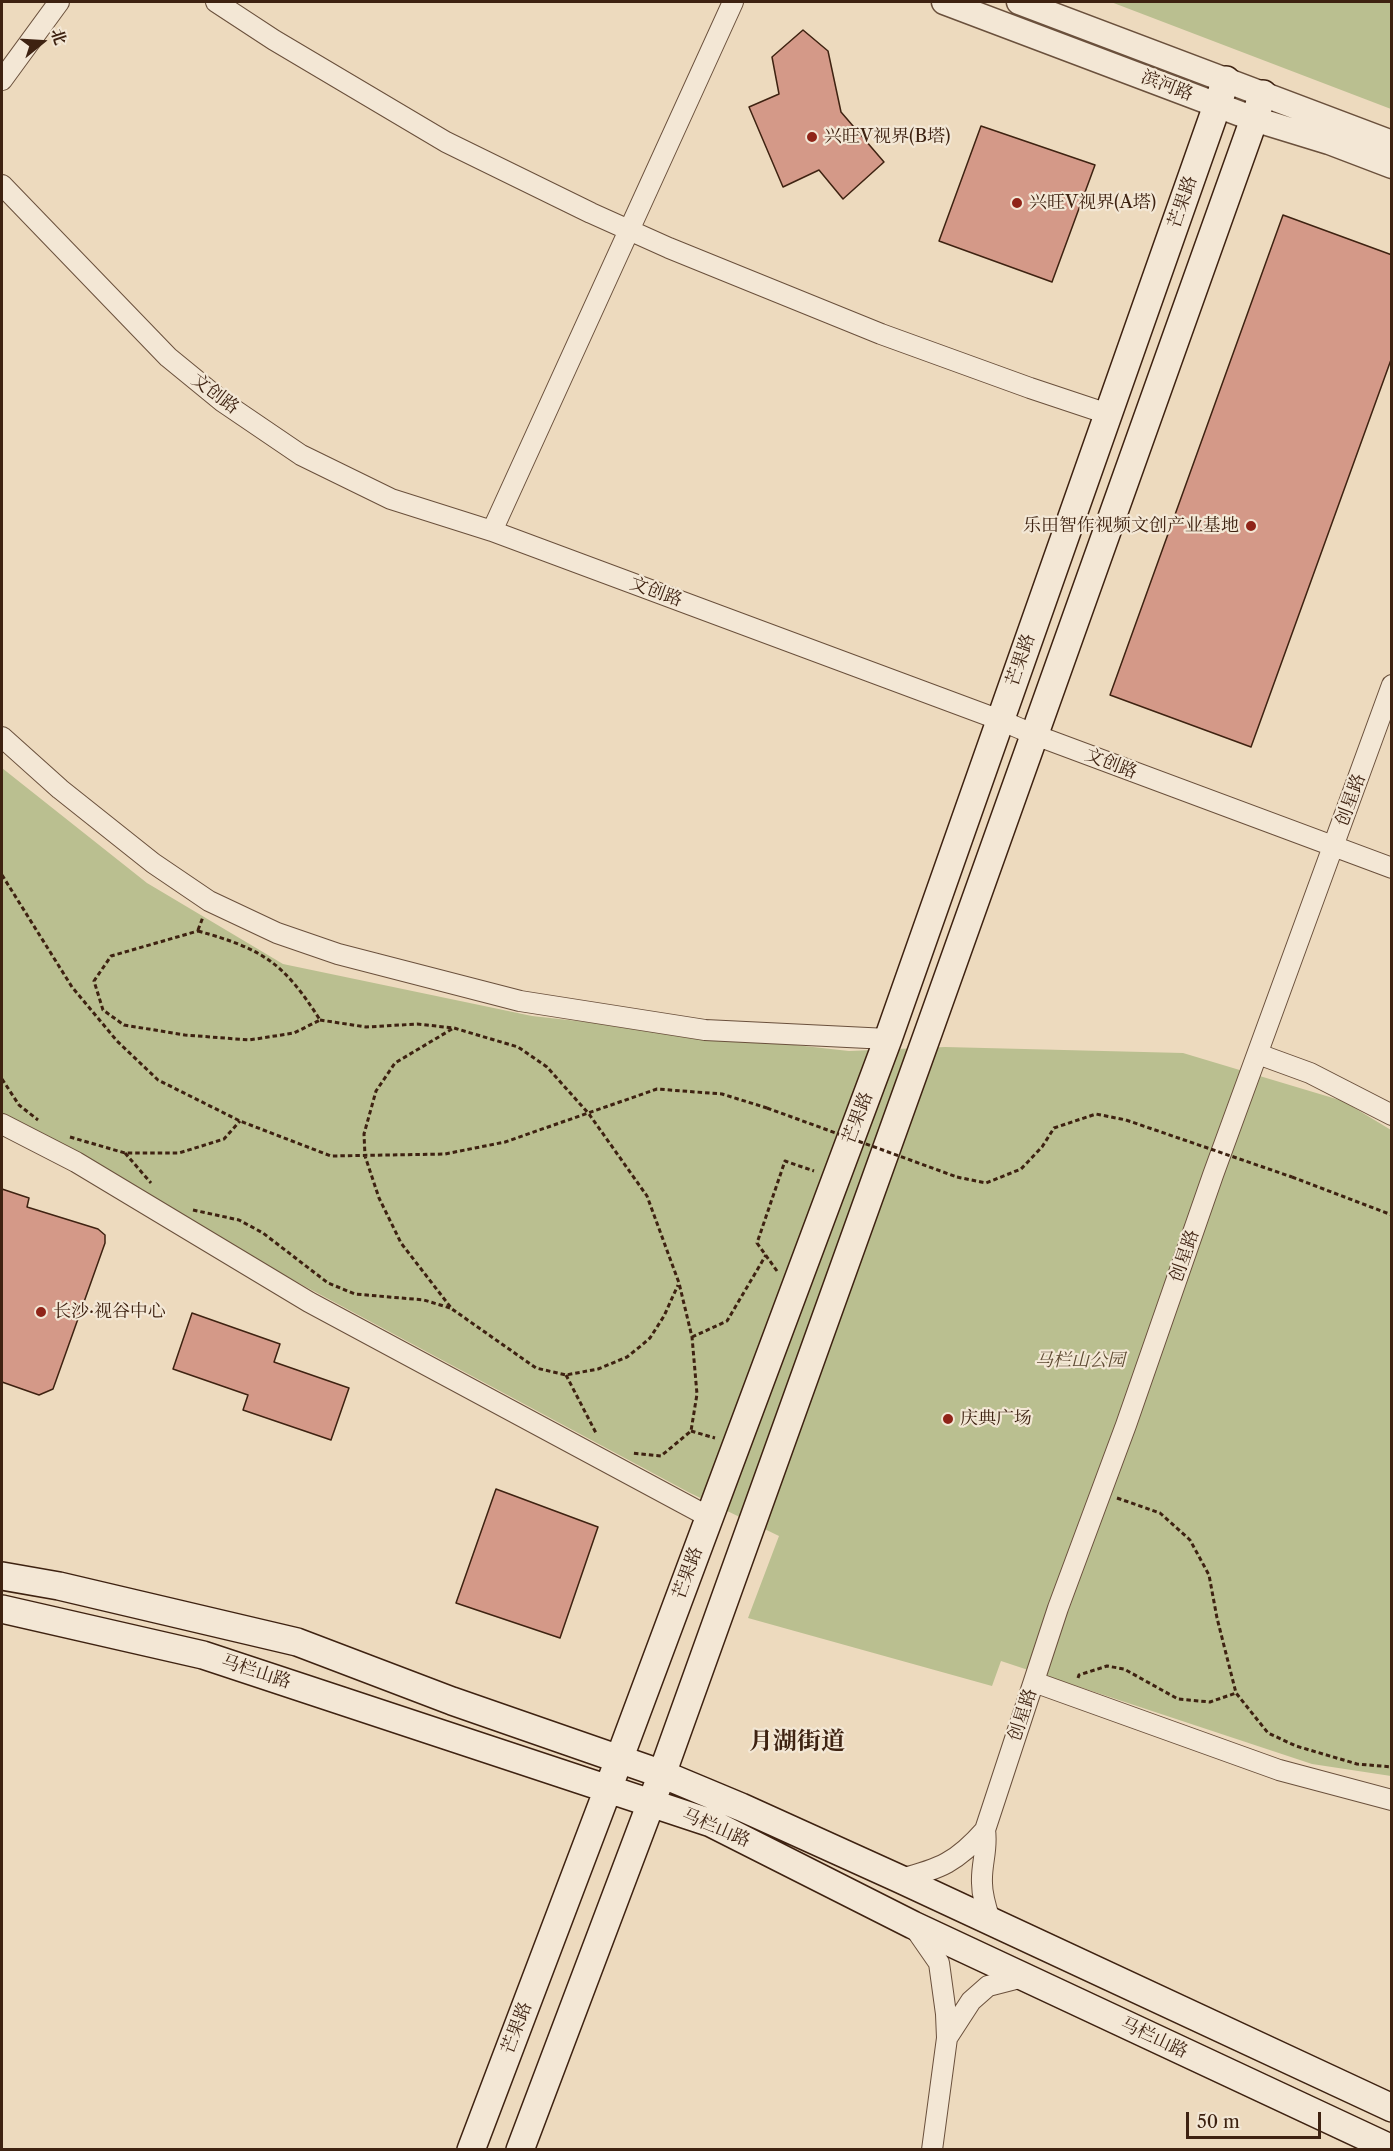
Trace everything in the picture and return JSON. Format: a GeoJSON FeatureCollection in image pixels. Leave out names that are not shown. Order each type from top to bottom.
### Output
{"type":"FeatureCollection","features":[{"type":"Feature","properties":{"kind":"main road","name":"芒果路"},"geometry":{"type":"LineString","coordinates":[[471,2150],[888,1039],[1226,80]]}},
{"type":"Feature","properties":{"kind":"main road","name":"芒果路"},"geometry":{"type":"LineString","coordinates":[[520,2150],[662,1774],[1263,94]]}},
{"type":"Feature","properties":{"kind":"main road","name":"马栏山路"},"geometry":{"type":"LineString","coordinates":[[2,1576],[59,1586],[297,1642],[452,1701],[662,1774],[741,1807],[990,1920],[1392,2108]]}},
{"type":"Feature","properties":{"kind":"main road","name":"马栏山路"},"geometry":{"type":"LineString","coordinates":[[2,1609],[203,1655],[711,1823],[913,1925],[1392,2149]]}},
{"type":"Feature","properties":{"kind":"street"},"geometry":{"type":"LineString","coordinates":[[2,80],[59,2]]}},
{"type":"Feature","properties":{"kind":"street"},"geometry":{"type":"LineString","coordinates":[[216,2],[274,40],[446,142],[628,230],[881,334],[1108,414]]}},
{"type":"Feature","properties":{"kind":"street"},"geometry":{"type":"LineString","coordinates":[[492,531],[733,2]]}},
{"type":"Feature","properties":{"kind":"street","name":"滨河路"},"geometry":{"type":"LineString","coordinates":[[944,2],[1254,119],[1329,142],[1392,166]]}},
{"type":"Feature","properties":{"kind":"street","name":"滨河路"},"geometry":{"type":"LineString","coordinates":[[1019,2],[1392,143]]}},
{"type":"Feature","properties":{"kind":"street","name":"文创路"},"geometry":{"type":"LineString","coordinates":[[2,185],[168,357],[223,402],[301,455],[392,499],[492,531],[1392,868]]}},
{"type":"Feature","properties":{"kind":"street","name":"创星路"},"geometry":{"type":"LineString","coordinates":[[985,1830],[1058,1608],[1392,685]]}},
{"type":"Feature","properties":{"kind":"street"},"geometry":{"type":"LineString","coordinates":[[2,737],[60,789],[153,863],[209,901],[278,933],[338,954],[520,1001],[705,1030],[888,1039]]}},
{"type":"Feature","properties":{"kind":"street"},"geometry":{"type":"LineString","coordinates":[[1258,1054],[1310,1073],[1392,1115]]}},
{"type":"Feature","properties":{"kind":"street"},"geometry":{"type":"LineString","coordinates":[[2,1124],[76,1162],[309,1302],[709,1517]]}},
{"type":"Feature","properties":{"kind":"street"},"geometry":{"type":"LineString","coordinates":[[1034,1682],[1279,1770],[1392,1800]]}},
{"type":"Feature","properties":{"kind":"street"},"geometry":{"type":"LineString","coordinates":[[900,1879],[946,1864],[972,1845],[985,1830]]}},
{"type":"Feature","properties":{"kind":"street"},"geometry":{"type":"LineString","coordinates":[[985,1830],[987,1849],[982,1881],[984,1903],[990,1920]]}},
{"type":"Feature","properties":{"kind":"street"},"geometry":{"type":"LineString","coordinates":[[913,1925],[939,1963],[946,2014],[947,2038],[932,2150]]}},
{"type":"Feature","properties":{"kind":"street"},"geometry":{"type":"LineString","coordinates":[[947,2038],[971,2001],[988,1986],[1023,1977]]}},
{"type":"Feature","properties":{"kind":"path"},"geometry":{"type":"LineString","coordinates":[[2,875],[72,987],[117,1041],[158,1080],[240,1121],[331,1156],[445,1154],[505,1143],[657,1089],[722,1094],[957,1177],[986,1183],[1021,1169],[1042,1147],[1054,1128],[1096,1114],[1126,1120],[1292,1177],[1392,1215]]}},
{"type":"Feature","properties":{"kind":"path"},"geometry":{"type":"LineString","coordinates":[[320,1020],[301,990],[284,971],[266,957],[233,941],[198,931],[111,956],[94,981],[103,1010],[124,1025],[185,1035],[249,1040],[294,1033],[320,1020],[366,1027],[417,1024],[454,1028],[518,1047],[547,1067],[589,1114],[647,1196],[679,1283],[692,1337],[697,1394],[691,1431],[661,1456],[624,1453]]}},
{"type":"Feature","properties":{"kind":"path"},"geometry":{"type":"LineString","coordinates":[[96,1016],[103,1010]]}},
{"type":"Feature","properties":{"kind":"path"},"geometry":{"type":"LineString","coordinates":[[454,1028],[395,1063],[376,1091],[364,1134],[365,1155],[379,1198],[401,1244],[452,1308],[536,1368],[566,1375],[598,1369],[627,1357],[650,1338],[664,1316],[679,1283]]}},
{"type":"Feature","properties":{"kind":"path"},"geometry":{"type":"LineString","coordinates":[[2,1080],[19,1105],[44,1125]]}},
{"type":"Feature","properties":{"kind":"path"},"geometry":{"type":"LineString","coordinates":[[62,1134],[125,1154],[179,1153],[224,1138],[240,1121]]}},
{"type":"Feature","properties":{"kind":"path"},"geometry":{"type":"LineString","coordinates":[[125,1154],[149,1182],[157,1187]]}},
{"type":"Feature","properties":{"kind":"path"},"geometry":{"type":"LineString","coordinates":[[793,1293],[757,1243],[785,1161],[836,1178]]}},
{"type":"Feature","properties":{"kind":"path"},"geometry":{"type":"LineString","coordinates":[[185,1227],[192,1210],[239,1220],[263,1233],[328,1283],[356,1294],[424,1300],[452,1308]]}},
{"type":"Feature","properties":{"kind":"path"},"geometry":{"type":"LineString","coordinates":[[692,1337],[727,1321],[765,1255]]}},
{"type":"Feature","properties":{"kind":"path"},"geometry":{"type":"LineString","coordinates":[[566,1375],[600,1439]]}},
{"type":"Feature","properties":{"kind":"path"},"geometry":{"type":"LineString","coordinates":[[1101,1493],[1160,1513],[1190,1540],[1209,1575],[1236,1693],[1268,1733],[1296,1746],[1357,1764],[1392,1767]]}},
{"type":"Feature","properties":{"kind":"path"},"geometry":{"type":"LineString","coordinates":[[1077,1696],[1079,1675],[1107,1666],[1124,1668],[1178,1699],[1210,1702],[1236,1693]]}},
{"type":"Feature","properties":{"kind":"green space"},"geometry":{"type":"Polygon","coordinates":[[[1111,2],[1391,2],[1391,109],[1111,2]]]}},
{"type":"Feature","properties":{"kind":"green space","name":"马栏山公园"},"geometry":{"type":"Polygon","coordinates":[[[2,768],[147,883],[283,964],[532,1016],[849,1051],[945,1047],[1183,1053],[1343,1101],[1391,1130],[1391,1776],[1312,1764],[1001,1661],[992,1686],[748,1618],[779,1536],[690,1493],[306,1287],[2,1118],[2,768]]]}},
{"type":"Feature","properties":{"kind":"building","name":"兴旺V视界(B塔)"},"geometry":{"type":"Polygon","coordinates":[[[803,30],[828,51],[841,112],[884,162],[843,199],[819,170],[783,187],[749,107],[779,94],[772,57],[803,30]]]}},
{"type":"Feature","properties":{"kind":"building","name":"兴旺V视界(A塔)"},"geometry":{"type":"Polygon","coordinates":[[[981,126],[1095,165],[1052,282],[939,241],[981,126]]]}},
{"type":"Feature","properties":{"kind":"building","name":"乐田智作视频文创产业基地"},"geometry":{"type":"Polygon","coordinates":[[[1283,215],[1392,255],[1392,357],[1251,747],[1110,695],[1283,215]]]}},
{"type":"Feature","properties":{"kind":"building","name":"长沙·视谷中心"},"geometry":{"type":"Polygon","coordinates":[[[2,1189],[29,1198],[27,1207],[98,1229],[105,1235],[105,1243],[53,1389],[39,1395],[2,1382],[2,1189]]]}},
{"type":"Feature","properties":{"kind":"building"},"geometry":{"type":"Polygon","coordinates":[[[192,1313],[280,1344],[274,1362],[349,1388],[331,1440],[243,1410],[248,1395],[173,1369],[192,1313]]]}},
{"type":"Feature","properties":{"kind":"building"},"geometry":{"type":"Polygon","coordinates":[[[496,1489],[598,1527],[560,1638],[456,1603],[496,1489]]]}},
{"type":"Feature","properties":{"kind":"place","name":"兴旺V视界(B塔)"},"geometry":{"type":"Point","coordinates":[812,137]}},
{"type":"Feature","properties":{"kind":"place","name":"兴旺V视界(A塔)"},"geometry":{"type":"Point","coordinates":[1017,203]}},
{"type":"Feature","properties":{"kind":"place","name":"乐田智作视频文创产业基地"},"geometry":{"type":"Point","coordinates":[1251,526]}},
{"type":"Feature","properties":{"kind":"place","name":"长沙·视谷中心"},"geometry":{"type":"Point","coordinates":[41,1312]}},
{"type":"Feature","properties":{"kind":"place","name":"庆典广场"},"geometry":{"type":"Point","coordinates":[948,1419]}},
{"type":"Feature","properties":{"kind":"district","name":"月湖街道"},"geometry":{"type":"Point","coordinates":[797,1742]}}]}
